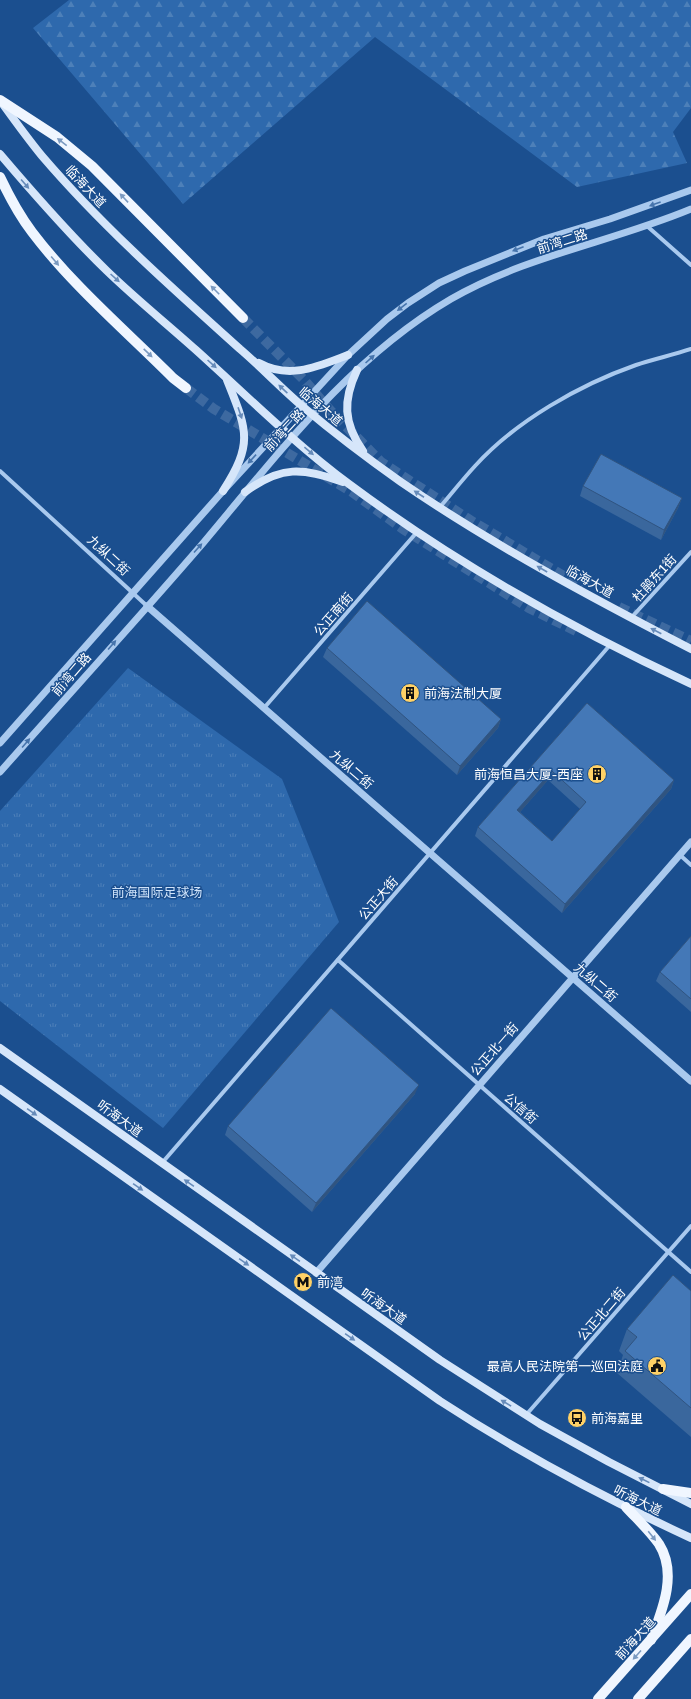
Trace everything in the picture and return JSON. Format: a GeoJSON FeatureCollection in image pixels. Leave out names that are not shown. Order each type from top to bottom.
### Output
{"type":"FeatureCollection","features":[{"type":"Feature","properties":{"kind":"main road"},"geometry":{"type":"LineString","coordinates":[[0,100],[57,137],[92,166],[243,318]]}},
{"type":"Feature","properties":{"kind":"main road","name":"临海大道"},"geometry":{"type":"LineString","coordinates":[[0,100],[40,154],[87,205],[175,290],[302,406],[337,435],[400,481],[522,557],[631,618],[691,649]]}},
{"type":"Feature","properties":{"kind":"main road"},"geometry":{"type":"LineString","coordinates":[[0,154],[36,196],[107,271],[281,428],[348,484],[417,532],[529,601],[610,644],[691,684]]}},
{"type":"Feature","properties":{"kind":"main road"},"geometry":{"type":"LineString","coordinates":[[0,177],[16,208],[31,231],[60,267],[173,378],[186,388]]}},
{"type":"Feature","properties":{"kind":"main road"},"geometry":{"type":"LineString","coordinates":[[252,359],[266,367],[297,372],[319,366],[348,355]]}},
{"type":"Feature","properties":{"kind":"main road"},"geometry":{"type":"LineString","coordinates":[[357,370],[350,386],[347,409],[348,422],[353,435],[367,456]]}},
{"type":"Feature","properties":{"kind":"main road"},"geometry":{"type":"LineString","coordinates":[[223,491],[234,473],[244,444],[244,433],[240,412],[226,377]]}},
{"type":"Feature","properties":{"kind":"main road"},"geometry":{"type":"LineString","coordinates":[[245,492],[270,476],[294,471],[310,472],[348,484]]}},
{"type":"Feature","properties":{"kind":"main road","name":"听海大道"},"geometry":{"type":"LineString","coordinates":[[0,1048],[440,1360],[526,1415],[609,1462],[691,1504]]}},
{"type":"Feature","properties":{"kind":"main road","name":"听海大道"},"geometry":{"type":"LineString","coordinates":[[0,1089],[440,1401],[484,1430],[528,1456],[626,1507],[691,1538]]}},
{"type":"Feature","properties":{"kind":"main road"},"geometry":{"type":"LineString","coordinates":[[663,1489],[691,1493]]}},
{"type":"Feature","properties":{"kind":"main road"},"geometry":{"type":"LineString","coordinates":[[626,1507],[659,1544],[667,1564],[668,1577],[662,1611],[651,1640]]}},
{"type":"Feature","properties":{"kind":"main road","name":"前海大道"},"geometry":{"type":"LineString","coordinates":[[598,1699],[691,1594]]}},
{"type":"Feature","properties":{"kind":"main road"},"geometry":{"type":"LineString","coordinates":[[638,1699],[691,1639]]}},
{"type":"Feature","properties":{"kind":"street","name":"前湾二路"},"geometry":{"type":"LineString","coordinates":[[0,743],[223,491],[348,355],[408,302],[439,283],[544,239],[610,219],[691,190]]}},
{"type":"Feature","properties":{"kind":"street","name":"前湾二路"},"geometry":{"type":"LineString","coordinates":[[0,772],[147,606],[292,437],[357,370],[406,329],[453,298],[481,283],[560,253],[647,226],[691,209]]}},
{"type":"Feature","properties":{"kind":"street"},"geometry":{"type":"LineString","coordinates":[[647,226],[691,265]]}},
{"type":"Feature","properties":{"kind":"street"},"geometry":{"type":"LineString","coordinates":[[440,507],[476,465],[493,448],[531,419],[551,406],[571,394],[614,373],[691,349]]}},
{"type":"Feature","properties":{"kind":"street","name":"九纵二街"},"geometry":{"type":"LineString","coordinates":[[0,471],[147,606],[691,1081]]}},
{"type":"Feature","properties":{"kind":"street","name":"公正南街"},"geometry":{"type":"LineString","coordinates":[[264,708],[417,532]]}},
{"type":"Feature","properties":{"kind":"street","name":"杜鹃东1街"},"geometry":{"type":"LineString","coordinates":[[631,618],[691,552]]}},
{"type":"Feature","properties":{"kind":"street","name":"公正大街"},"geometry":{"type":"LineString","coordinates":[[162,1164],[610,644]]}},
{"type":"Feature","properties":{"kind":"street","name":"公正北一街"},"geometry":{"type":"LineString","coordinates":[[316,1273],[691,842]]}},
{"type":"Feature","properties":{"kind":"street"},"geometry":{"type":"LineString","coordinates":[[680,855],[691,865]]}},
{"type":"Feature","properties":{"kind":"street","name":"公信街"},"geometry":{"type":"LineString","coordinates":[[338,960],[691,1272]]}},
{"type":"Feature","properties":{"kind":"street","name":"公正北二街"},"geometry":{"type":"LineString","coordinates":[[526,1415],[691,1226]]}},
{"type":"Feature","properties":{"kind":"green space"},"geometry":{"type":"Polygon","coordinates":[[[69,0],[691,0],[691,108],[673,132],[687,163],[577,187],[375,37],[183,204],[33,28],[69,0]]]}},
{"type":"Feature","properties":{"kind":"green space","name":"前海国际足球场"},"geometry":{"type":"Polygon","coordinates":[[[128,668],[282,779],[339,922],[163,1128],[0,1001],[0,811],[128,668]]]}},
{"type":"Feature","properties":{"kind":"building"},"geometry":{"type":"Polygon","coordinates":[[[601,454],[682,498],[664,530],[583,486],[601,454]]]}},
{"type":"Feature","properties":{"kind":"building","name":"前海法制大厦"},"geometry":{"type":"Polygon","coordinates":[[[367,601],[501,719],[460,766],[327,648],[367,601]]]}},
{"type":"Feature","properties":{"kind":"building"},"geometry":{"type":"Polygon","coordinates":[[[587,703],[674,780],[565,904],[478,827],[587,703]],[[552,771],[517,810],[552,841],[586,802],[552,771]]]}},
{"type":"Feature","properties":{"kind":"building"},"geometry":{"type":"Polygon","coordinates":[[[691,936],[691,999],[660,972],[691,936]]]}},
{"type":"Feature","properties":{"kind":"building"},"geometry":{"type":"Polygon","coordinates":[[[331,1008],[419,1085],[316,1203],[228,1126],[331,1008]]]}},
{"type":"Feature","properties":{"kind":"building","name":"最高人民法院第一巡回法庭"},"geometry":{"type":"Polygon","coordinates":[[[673,1275],[691,1291],[691,1408],[625,1351],[637,1337],[627,1329],[673,1275]]]}},
{"type":"Feature","properties":{"kind":"tunnel"},"geometry":{"type":"LineString","coordinates":[[243,318],[381,462],[470,520],[582,587]]}},
{"type":"Feature","properties":{"kind":"tunnel"},"geometry":{"type":"LineString","coordinates":[[186,388],[214,409],[352,492],[403,529],[529,608],[576,631]]}},
{"type":"Feature","properties":{"kind":"tunnel"},"geometry":{"type":"LineString","coordinates":[[619,607],[691,641]]}},
{"type":"Feature","properties":{"kind":"place","name":"前海法制大厦"},"geometry":{"type":"Point","coordinates":[410,693]}},
{"type":"Feature","properties":{"kind":"place","name":"前海恒昌大厦-西座"},"geometry":{"type":"Point","coordinates":[597,774]}},
{"type":"Feature","properties":{"kind":"place","name":"前湾"},"geometry":{"type":"Point","coordinates":[303,1282]}},
{"type":"Feature","properties":{"kind":"place","name":"最高人民法院第一巡回法庭"},"geometry":{"type":"Point","coordinates":[657,1366]}},
{"type":"Feature","properties":{"kind":"place","name":"前海嘉里"},"geometry":{"type":"Point","coordinates":[577,1418]}}]}
